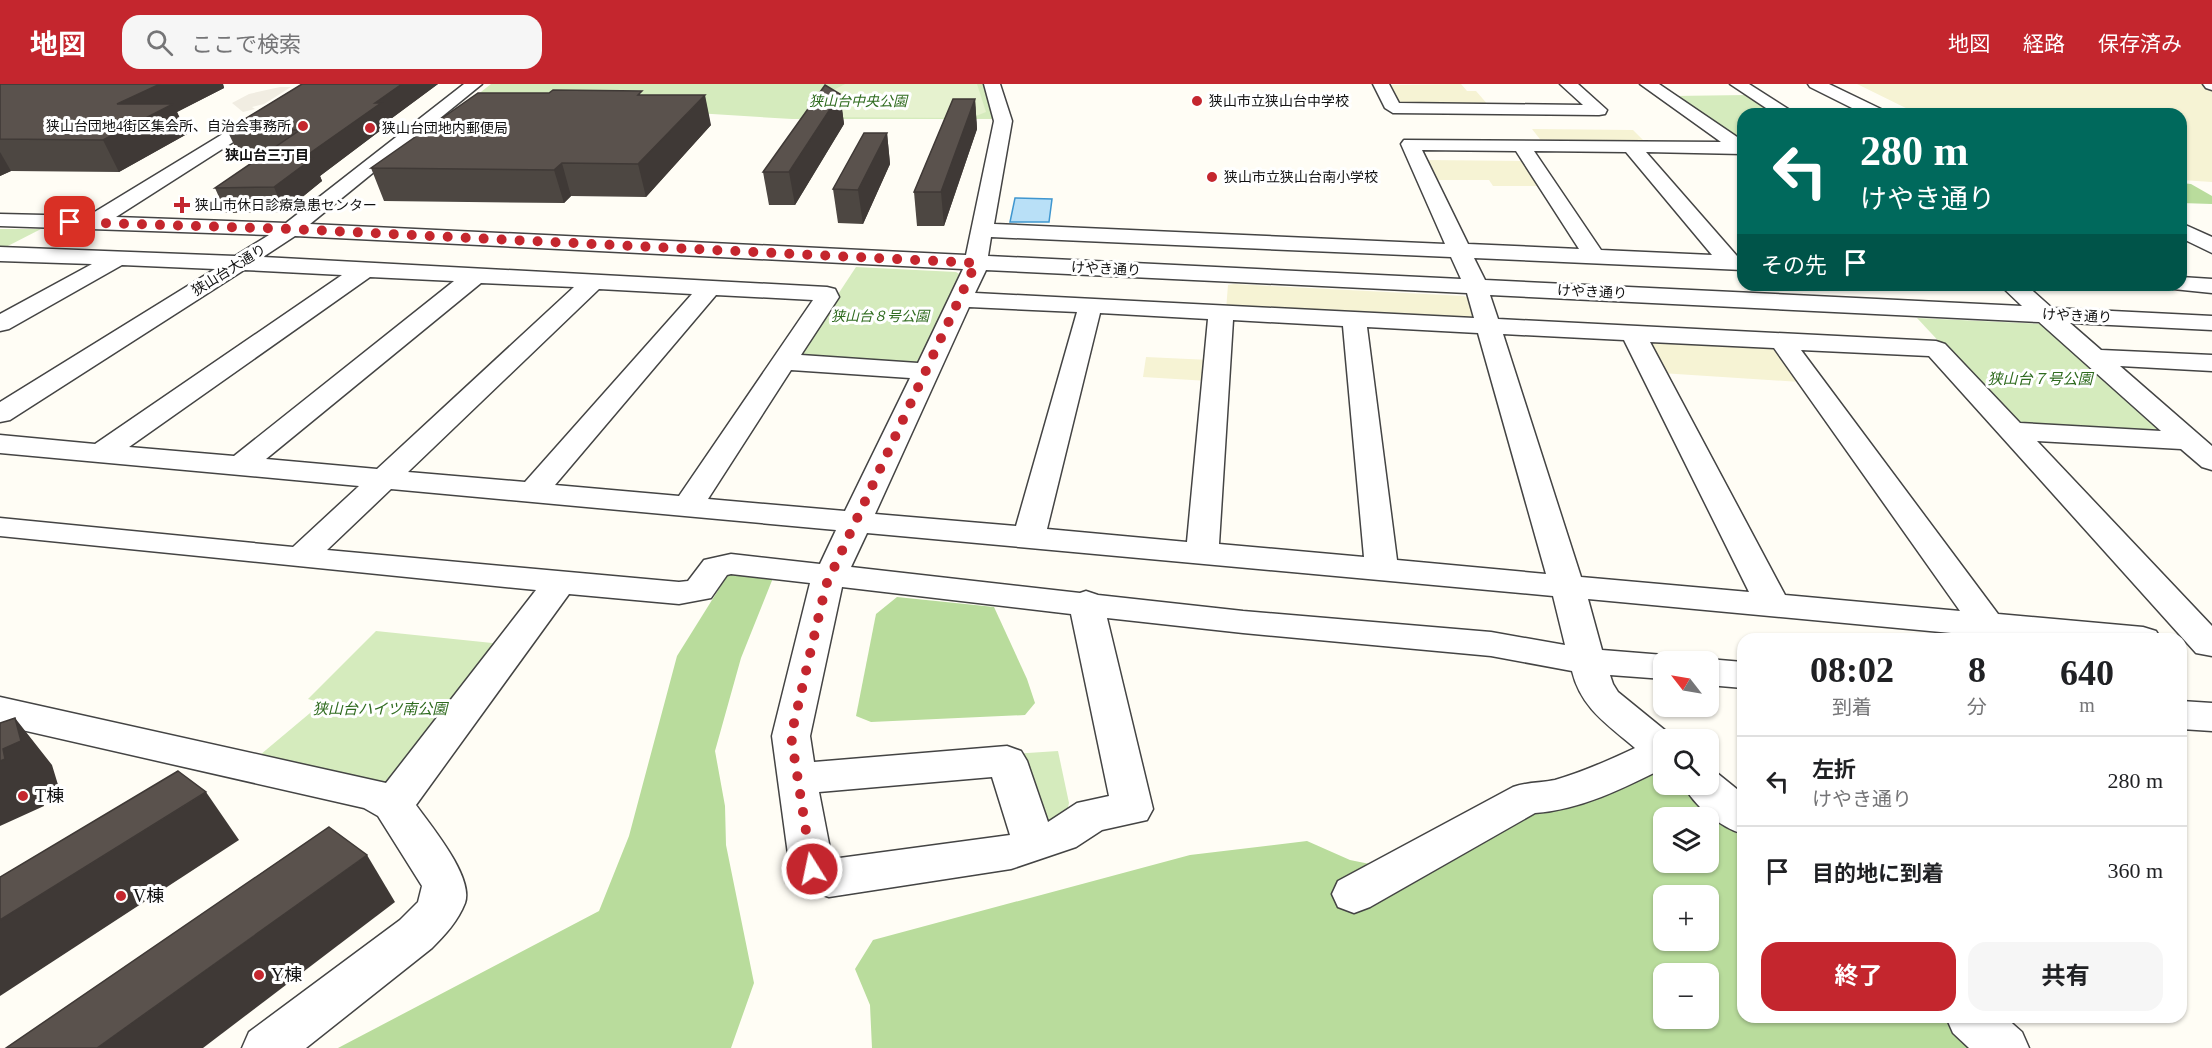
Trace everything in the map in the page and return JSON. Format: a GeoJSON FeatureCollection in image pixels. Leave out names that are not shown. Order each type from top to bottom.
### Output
{"type":"FeatureCollection","features":[{"type":"Feature","properties":{"kind":"street"},"geometry":{"type":"LineString","coordinates":[[94,222],[316,84]]}},
{"type":"Feature","properties":{"kind":"street","name":"狭山台大通り"},"geometry":{"type":"LineString","coordinates":[[0,414],[241,263],[290,229],[474,84]]}},
{"type":"Feature","properties":{"kind":"street"},"geometry":{"type":"LineString","coordinates":[[992,84],[1003,121],[976,263],[830,575],[791,736],[812,869],[829,879],[1011,852],[1061,834],[1092,815],[1132,809],[1086,602]]}},
{"type":"Feature","properties":{"kind":"street"},"geometry":{"type":"LineString","coordinates":[[1382,84],[1393,108],[1599,110],[1568,84]]}},
{"type":"Feature","properties":{"kind":"street"},"geometry":{"type":"LineString","coordinates":[[1648,84],[1737,144]]}},
{"type":"Feature","properties":{"kind":"street"},"geometry":{"type":"LineString","coordinates":[[1737,84],[1777,108]]}},
{"type":"Feature","properties":{"kind":"street"},"geometry":{"type":"LineString","coordinates":[[1816,84],[1865,108]]}},
{"type":"Feature","properties":{"kind":"street"},"geometry":{"type":"LineString","coordinates":[[1482,93],[1497,110]]}},
{"type":"Feature","properties":{"kind":"street"},"geometry":{"type":"LineString","coordinates":[[1653,742],[1605,701],[1595,688],[1567,586],[1476,286],[1410,144],[1737,148]]}},
{"type":"Feature","properties":{"kind":"street"},"geometry":{"type":"LineString","coordinates":[[1521,145],[1594,257]]}},
{"type":"Feature","properties":{"kind":"street"},"geometry":{"type":"LineString","coordinates":[[1631,147],[1737,263]]}},
{"type":"Feature","properties":{"kind":"street","name":"けやき通り"},"geometry":{"type":"LineString","coordinates":[[0,220],[290,229],[2212,323]]}},
{"type":"Feature","properties":{"kind":"street"},"geometry":{"type":"LineString","coordinates":[[982,230],[1737,263]]}},
{"type":"Feature","properties":{"kind":"street"},"geometry":{"type":"LineString","coordinates":[[2187,232],[2212,246]]}},
{"type":"Feature","properties":{"kind":"street"},"geometry":{"type":"LineString","coordinates":[[0,254],[120,257],[827,294],[687,507]]}},
{"type":"Feature","properties":{"kind":"street"},"geometry":{"type":"LineString","coordinates":[[0,324],[120,257]]}},
{"type":"Feature","properties":{"kind":"street"},"geometry":{"type":"LineString","coordinates":[[101,453],[366,269]]}},
{"type":"Feature","properties":{"kind":"street"},"geometry":{"type":"LineString","coordinates":[[240,466],[476,275]]}},
{"type":"Feature","properties":{"kind":"street"},"geometry":{"type":"LineString","coordinates":[[301,557],[594,281]]}},
{"type":"Feature","properties":{"kind":"street"},"geometry":{"type":"LineString","coordinates":[[2187,284],[2212,286]]}},
{"type":"Feature","properties":{"kind":"street"},"geometry":{"type":"LineString","coordinates":[[533,492],[711,287]]}},
{"type":"Feature","properties":{"kind":"street"},"geometry":{"type":"LineString","coordinates":[[2019,291],[2212,461]]}},
{"type":"Feature","properties":{"kind":"street"},"geometry":{"type":"LineString","coordinates":[[960,299],[1936,349],[2201,644]]}},
{"type":"Feature","properties":{"kind":"street"},"geometry":{"type":"LineString","coordinates":[[1029,538],[1090,307]]}},
{"type":"Feature","properties":{"kind":"street"},"geometry":{"type":"LineString","coordinates":[[1202,554],[1221,313]]}},
{"type":"Feature","properties":{"kind":"street"},"geometry":{"type":"LineString","coordinates":[[1354,319],[1382,570]]}},
{"type":"Feature","properties":{"kind":"street"},"geometry":{"type":"LineString","coordinates":[[1633,334],[1773,605]]}},
{"type":"Feature","properties":{"kind":"street"},"geometry":{"type":"LineString","coordinates":[[1782,341],[1987,624]]}},
{"type":"Feature","properties":{"kind":"street"},"geometry":{"type":"LineString","coordinates":[[2095,357],[2212,363]]}},
{"type":"Feature","properties":{"kind":"street"},"geometry":{"type":"LineString","coordinates":[[783,362],[926,370]]}},
{"type":"Feature","properties":{"kind":"street"},"geometry":{"type":"LineString","coordinates":[[2012,431],[2190,441]]}},
{"type":"Feature","properties":{"kind":"street"},"geometry":{"type":"LineString","coordinates":[[0,444],[2081,633]]}},
{"type":"Feature","properties":{"kind":"street"},"geometry":{"type":"LineString","coordinates":[[0,526],[560,582],[693,592],[703,586],[716,567],[731,564],[1358,634],[1491,644],[1587,661],[1653,666]]}},
{"type":"Feature","properties":{"kind":"street"},"geometry":{"type":"LineString","coordinates":[[393,805],[560,582]]}},
{"type":"Feature","properties":{"kind":"street"},"geometry":{"type":"LineString","coordinates":[[1719,673],[1737,674]]}},
{"type":"Feature","properties":{"kind":"street"},"geometry":{"type":"LineString","coordinates":[[0,711],[374,795],[393,805],[444,885],[443,901],[434,916],[416,934],[267,1048]]}},
{"type":"Feature","properties":{"kind":"street"},"geometry":{"type":"LineString","coordinates":[[2187,715],[2212,717]]}},
{"type":"Feature","properties":{"kind":"street"},"geometry":{"type":"LineString","coordinates":[[1354,894],[1528,798],[1556,796],[1611,776],[1653,756]]}},
{"type":"Feature","properties":{"kind":"street"},"geometry":{"type":"LineString","coordinates":[[796,779],[1007,761],[1035,845]]}},
{"type":"Feature","properties":{"kind":"street"},"geometry":{"type":"LineString","coordinates":[[1716,795],[1737,813]]}},
{"type":"Feature","properties":{"kind":"street"},"geometry":{"type":"LineString","coordinates":[[1977,1023],[2004,1048]]}},
{"type":"Feature","properties":{"kind":"shaded area"},"geometry":{"type":"Polygon","coordinates":[[[1461,84],[1467,91],[1476,91],[1489,106],[1400,105],[1391,85],[1461,84]]]}},
{"type":"Feature","properties":{"kind":"shaded area"},"geometry":{"type":"Polygon","coordinates":[[[1857,84],[2203,84],[2212,88],[2212,182],[2187,180],[2187,108],[1906,108],[1857,84]]]}},
{"type":"Feature","properties":{"kind":"shaded area"},"geometry":{"type":"Polygon","coordinates":[[[280,87],[291,87],[264,104],[252,107],[255,109],[243,112],[232,103],[249,94],[280,87]]]}},
{"type":"Feature","properties":{"kind":"shaded area"},"geometry":{"type":"Polygon","coordinates":[[[1532,129],[1633,130],[1648,145],[1543,143],[1532,129]]]}},
{"type":"Feature","properties":{"kind":"shaded area"},"geometry":{"type":"Polygon","coordinates":[[[1425,160],[1525,161],[1540,186],[1493,186],[1489,180],[1434,180],[1425,160]]]}},
{"type":"Feature","properties":{"kind":"shaded area"},"geometry":{"type":"Polygon","coordinates":[[[1228,285],[1464,296],[1470,299],[1476,319],[1226,310],[1228,285]]]}},
{"type":"Feature","properties":{"kind":"shaded area"},"geometry":{"type":"Polygon","coordinates":[[[1645,342],[1768,345],[1777,349],[1800,382],[1661,373],[1645,342]]]}},
{"type":"Feature","properties":{"kind":"shaded area"},"geometry":{"type":"Polygon","coordinates":[[[1146,357],[1210,360],[1208,381],[1143,377],[1146,357]]]}},
{"type":"Feature","properties":{"kind":"green space","name":"狭山台中央公園"},"geometry":{"type":"Polygon","coordinates":[[[491,84],[986,84],[996,119],[792,119],[472,99],[491,84]]]}},
{"type":"Feature","properties":{"kind":"green space"},"geometry":{"type":"Polygon","coordinates":[[[845,84],[977,84],[986,112],[971,118],[810,117],[824,95],[845,84]]]}},
{"type":"Feature","properties":{"kind":"green space"},"geometry":{"type":"Polygon","coordinates":[[[1747,95],[1769,108],[1737,108],[1737,141],[1672,96],[1747,95]]]}},
{"type":"Feature","properties":{"kind":"green space"},"geometry":{"type":"Polygon","coordinates":[[[2187,184],[2212,196],[2212,204],[2187,203],[2187,184]]]}},
{"type":"Feature","properties":{"kind":"green space"},"geometry":{"type":"Polygon","coordinates":[[[0,229],[41,229],[0,250],[0,229]]]}},
{"type":"Feature","properties":{"kind":"green space","name":"狭山台８号公園"},"geometry":{"type":"Polygon","coordinates":[[[856,267],[956,272],[963,276],[919,362],[912,365],[801,359],[798,355],[856,267]]]}},
{"type":"Feature","properties":{"kind":"green space","name":"狭山台７号公園"},"geometry":{"type":"Polygon","coordinates":[[[1917,318],[2042,324],[2169,431],[2163,435],[2015,423],[1917,318]]]}},
{"type":"Feature","properties":{"kind":"green space"},"geometry":{"type":"Polygon","coordinates":[[[739,573],[773,578],[741,658],[715,751],[725,806],[726,845],[754,983],[731,1048],[338,1048],[599,911],[629,836],[677,656],[727,576],[739,573]]]}},
{"type":"Feature","properties":{"kind":"green space"},"geometry":{"type":"Polygon","coordinates":[[[897,597],[994,607],[1027,679],[1035,703],[1025,715],[871,722],[856,716],[876,614],[897,597]]]}},
{"type":"Feature","properties":{"kind":"green space","name":"狭山台ハイツ南公園"},"geometry":{"type":"Polygon","coordinates":[[[376,631],[502,644],[386,785],[260,755],[322,703],[308,699],[376,631]]]}},
{"type":"Feature","properties":{"kind":"green space"},"geometry":{"type":"Polygon","coordinates":[[[1058,751],[1069,803],[1066,816],[1038,827],[1014,754],[1058,751]]]}},
{"type":"Feature","properties":{"kind":"green space"},"geometry":{"type":"Polygon","coordinates":[[[1653,769],[1653,795],[1693,795],[1707,807],[1653,807],[1653,873],[1719,873],[1719,818],[1737,834],[1737,1023],[1949,1023],[1977,1048],[872,1048],[870,1005],[855,969],[873,940],[1190,855],[1307,841],[1350,860],[1419,874],[1538,808],[1653,769]]]}},
{"type":"Feature","properties":{"kind":"water"},"geometry":{"type":"Polygon","coordinates":[[[1015,198],[1052,199],[1049,222],[1010,222],[1015,198]]]}},
{"type":"Feature","properties":{"kind":"building"},"geometry":{"type":"Polygon","coordinates":[[[0,84],[160,84],[117,104],[173,104],[103,140],[0,139],[0,84]]]}},
{"type":"Feature","properties":{"kind":"building"},"geometry":{"type":"Polygon","coordinates":[[[302,84],[402,84],[375,103],[381,103],[303,158],[313,158],[274,187],[215,188],[300,130],[227,130],[302,84]]]}},
{"type":"Feature","properties":{"kind":"building"},"geometry":{"type":"Polygon","coordinates":[[[825,85],[840,94],[789,172],[763,172],[825,85]]]}},
{"type":"Feature","properties":{"kind":"building"},"geometry":{"type":"Polygon","coordinates":[[[553,90],[642,91],[638,95],[705,95],[638,164],[562,163],[554,170],[371,168],[478,93],[549,93],[553,90]]]}},
{"type":"Feature","properties":{"kind":"building"},"geometry":{"type":"Polygon","coordinates":[[[953,99],[975,99],[941,192],[914,192],[953,99]]]}},
{"type":"Feature","properties":{"kind":"building"},"geometry":{"type":"Polygon","coordinates":[[[864,133],[887,133],[858,190],[833,189],[864,133]]]}},
{"type":"Feature","properties":{"kind":"building"},"geometry":{"type":"Polygon","coordinates":[[[15,718],[21,741],[3,749],[5,759],[0,761],[0,723],[15,718]]]}},
{"type":"Feature","properties":{"kind":"building"},"geometry":{"type":"Polygon","coordinates":[[[178,771],[206,792],[0,920],[0,877],[178,771]]]}},
{"type":"Feature","properties":{"kind":"building"},"geometry":{"type":"Polygon","coordinates":[[[329,827],[367,855],[97,1048],[6,1048],[329,827]]]}},
{"type":"Feature","properties":{"kind":"place","name":"狭山市立狭山台中学校"},"geometry":{"type":"Point","coordinates":[1197,101]}},
{"type":"Feature","properties":{"kind":"place","name":"狭山台団地4街区集会所、自治会事務所"},"geometry":{"type":"Point","coordinates":[303,126]}},
{"type":"Feature","properties":{"kind":"place","name":"狭山台団地内郵便局"},"geometry":{"type":"Point","coordinates":[370,128]}},
{"type":"Feature","properties":{"kind":"place","name":"狭山市立狭山台南小学校"},"geometry":{"type":"Point","coordinates":[1212,177]}},
{"type":"Feature","properties":{"kind":"place","name":"狭山市休日診療急患センター"},"geometry":{"type":"Point","coordinates":[182,205]}},
{"type":"Feature","properties":{"kind":"place","name":"T棟"},"geometry":{"type":"Point","coordinates":[23,796]}},
{"type":"Feature","properties":{"kind":"place","name":"V棟"},"geometry":{"type":"Point","coordinates":[121,896]}},
{"type":"Feature","properties":{"kind":"place","name":"Y棟"},"geometry":{"type":"Point","coordinates":[259,975]}},
{"type":"Feature","properties":{"kind":"district","name":"狭山台三丁目"},"geometry":{"type":"Point","coordinates":[267,155]}},
{"type":"Feature","properties":{"kind":"route"},"geometry":{"type":"LineString","coordinates":[[70,222],[290,229],[976,263],[826,585],[791,736],[812,869]]}}]}
